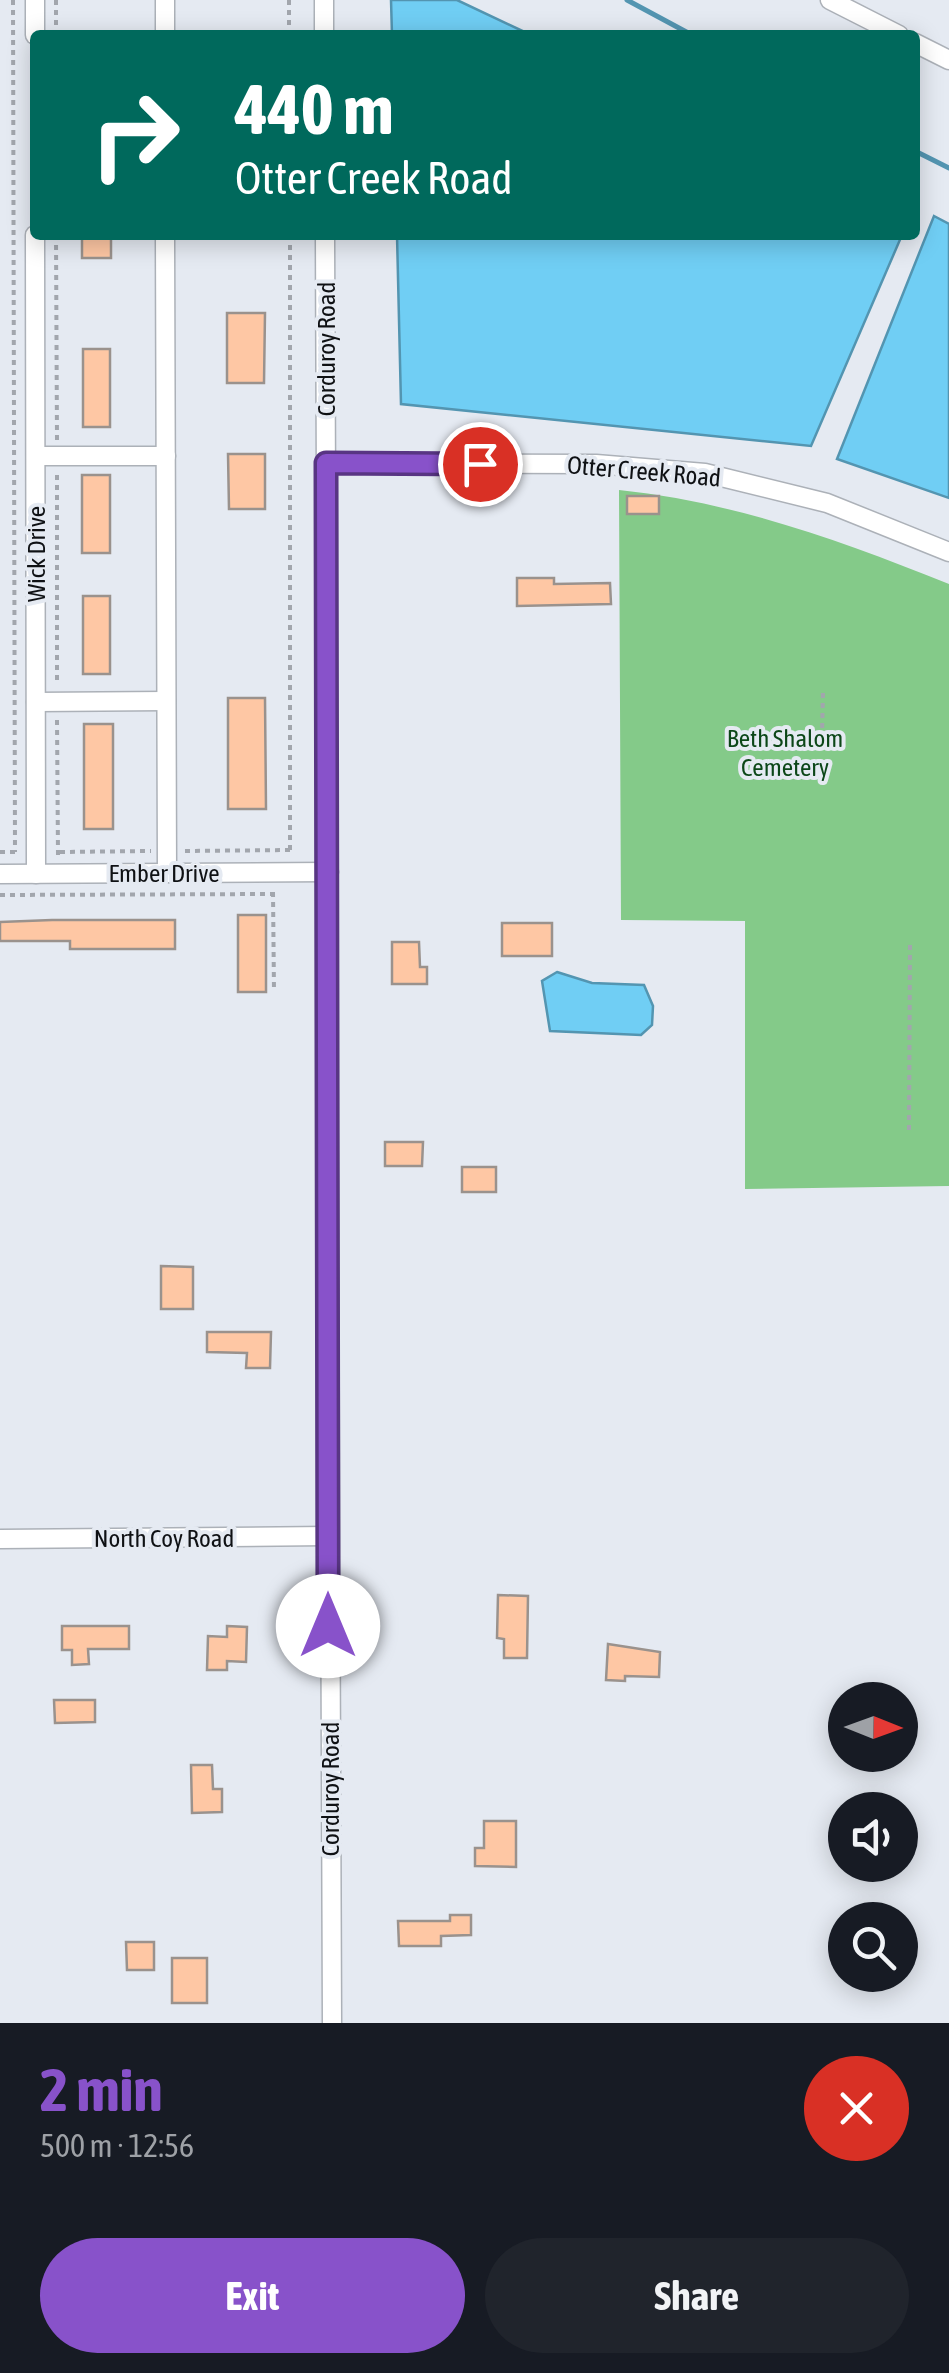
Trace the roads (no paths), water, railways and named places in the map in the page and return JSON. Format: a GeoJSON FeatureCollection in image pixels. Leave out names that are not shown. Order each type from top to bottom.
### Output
{"type":"FeatureCollection","features":[{"type":"Feature","properties":{"kind":"street"},"geometry":{"type":"LineString","coordinates":[[35,0],[35,30]]}},
{"type":"Feature","properties":{"kind":"street"},"geometry":{"type":"LineString","coordinates":[[165,0],[165,30]]}},
{"type":"Feature","properties":{"kind":"street"},"geometry":{"type":"LineString","coordinates":[[324,0],[324,30]]}},
{"type":"Feature","properties":{"kind":"street"},"geometry":{"type":"LineString","coordinates":[[830,0],[889,30]]}},
{"type":"Feature","properties":{"kind":"street"},"geometry":{"type":"LineString","coordinates":[[920,46],[949,60]]}},
{"type":"Feature","properties":{"kind":"street","name":"Wick Drive"},"geometry":{"type":"LineString","coordinates":[[35,240],[36,874]]}},
{"type":"Feature","properties":{"kind":"street"},"geometry":{"type":"LineString","coordinates":[[165,240],[167,873]]}},
{"type":"Feature","properties":{"kind":"street","name":"Corduroy Road"},"geometry":{"type":"LineString","coordinates":[[325,240],[332,2023]]}},
{"type":"Feature","properties":{"kind":"street"},"geometry":{"type":"LineString","coordinates":[[36,456],[166,456]]}},
{"type":"Feature","properties":{"kind":"street","name":"Otter Creek Road"},"geometry":{"type":"LineString","coordinates":[[326,463],[596,464],[704,473],[826,503],[949,552]]}},
{"type":"Feature","properties":{"kind":"street"},"geometry":{"type":"LineString","coordinates":[[36,702],[166,701]]}},
{"type":"Feature","properties":{"kind":"street","name":"Ember Drive"},"geometry":{"type":"LineString","coordinates":[[0,874],[329,872]]}},
{"type":"Feature","properties":{"kind":"street","name":"North Coy Road"},"geometry":{"type":"LineString","coordinates":[[0,1539],[328,1536]]}},
{"type":"Feature","properties":{"kind":"water"},"geometry":{"type":"Polygon","coordinates":[[[391,0],[457,0],[520,30],[392,30],[391,0]]]}},
{"type":"Feature","properties":{"kind":"water"},"geometry":{"type":"Polygon","coordinates":[[[934,216],[949,224],[949,498],[837,459],[934,216]]]}},
{"type":"Feature","properties":{"kind":"water"},"geometry":{"type":"Polygon","coordinates":[[[397,240],[900,240],[811,446],[401,404],[397,240]]]}},
{"type":"Feature","properties":{"kind":"water"},"geometry":{"type":"Polygon","coordinates":[[[557,972],[592,983],[644,985],[653,1006],[652,1025],[641,1035],[550,1031],[542,981],[557,972]]]}},
{"type":"Feature","properties":{"kind":"waterway"},"geometry":{"type":"LineString","coordinates":[[627,0],[683,30]]}},
{"type":"Feature","properties":{"kind":"waterway"},"geometry":{"type":"LineString","coordinates":[[920,154],[949,168]]}},
{"type":"Feature","properties":{"kind":"park label","name":"Beth Shalom Cemetery"},"geometry":{"type":"Point","coordinates":[785,752]}}]}
